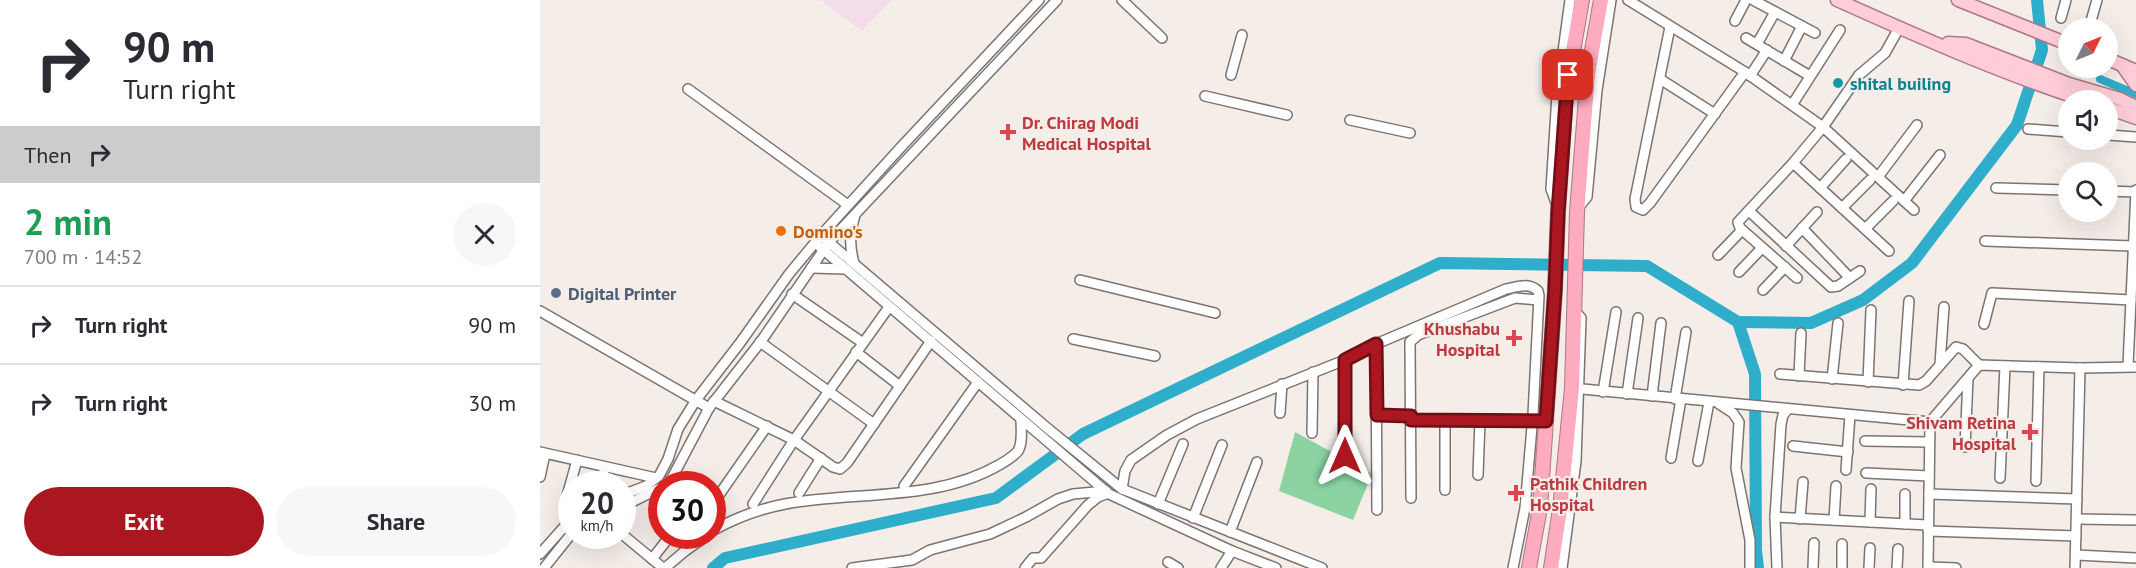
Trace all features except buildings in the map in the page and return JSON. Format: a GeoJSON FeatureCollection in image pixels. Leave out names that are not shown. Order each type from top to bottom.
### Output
{"type":"FeatureCollection","features":[{"type":"Feature","properties":{"kind":"highway"},"geometry":{"type":"LineString","coordinates":[[1529,568],[1540,508],[1539,420],[1555,290],[1558,210],[1568,75],[1582,0]]}},
{"type":"Feature","properties":{"kind":"highway"},"geometry":{"type":"LineString","coordinates":[[1551,568],[1576,389],[1577,211],[1588,73],[1601,0]]}},
{"type":"Feature","properties":{"kind":"main road"},"geometry":{"type":"LineString","coordinates":[[1837,0],[1937,43],[1990,59],[2066,90]]}},
{"type":"Feature","properties":{"kind":"main road"},"geometry":{"type":"LineString","coordinates":[[1958,0],[2058,40]]}},
{"type":"Feature","properties":{"kind":"main road"},"geometry":{"type":"LineString","coordinates":[[2118,63],[2136,71]]}},
{"type":"Feature","properties":{"kind":"main road"},"geometry":{"type":"LineString","coordinates":[[2121,64],[2136,85]]}},
{"type":"Feature","properties":{"kind":"main road"},"geometry":{"type":"LineString","coordinates":[[2055,84],[2120,99],[2136,107]]}},
{"type":"Feature","properties":{"kind":"main road"},"geometry":{"type":"LineString","coordinates":[[2118,112],[2136,118]]}},
{"type":"Feature","properties":{"kind":"street"},"geometry":{"type":"LineString","coordinates":[[675,471],[712,404],[760,342],[811,268],[822,242],[848,205],[1039,0]]}},
{"type":"Feature","properties":{"kind":"street"},"geometry":{"type":"LineString","coordinates":[[661,471],[668,459],[678,429],[696,400],[789,274],[856,213],[1058,0]]}},
{"type":"Feature","properties":{"kind":"street"},"geometry":{"type":"LineString","coordinates":[[1122,0],[1162,38]]}},
{"type":"Feature","properties":{"kind":"street"},"geometry":{"type":"LineString","coordinates":[[1558,210],[1551,189],[1555,118],[1570,0]]}},
{"type":"Feature","properties":{"kind":"street"},"geometry":{"type":"LineString","coordinates":[[1577,211],[1587,197],[1597,90],[1611,0]]}},
{"type":"Feature","properties":{"kind":"street"},"geometry":{"type":"LineString","coordinates":[[1628,0],[1748,74],[1823,127],[1874,179],[1914,210]]}},
{"type":"Feature","properties":{"kind":"street"},"geometry":{"type":"LineString","coordinates":[[1735,21],[1746,0]]}},
{"type":"Feature","properties":{"kind":"street"},"geometry":{"type":"LineString","coordinates":[[1753,0],[1815,33]]}},
{"type":"Feature","properties":{"kind":"street"},"geometry":{"type":"LineString","coordinates":[[2061,18],[2066,0]]}},
{"type":"Feature","properties":{"kind":"street"},"geometry":{"type":"LineString","coordinates":[[2092,18],[2097,0]]}},
{"type":"Feature","properties":{"kind":"street"},"geometry":{"type":"LineString","coordinates":[[1757,44],[1775,12]]}},
{"type":"Feature","properties":{"kind":"street"},"geometry":{"type":"LineString","coordinates":[[1784,61],[1802,26]]}},
{"type":"Feature","properties":{"kind":"street"},"geometry":{"type":"LineString","coordinates":[[1670,27],[1635,199],[1636,207],[1643,210],[1715,114],[1767,50]]}},
{"type":"Feature","properties":{"kind":"street"},"geometry":{"type":"LineString","coordinates":[[1797,279],[1742,230],[1738,222],[1823,127],[1862,72],[1885,53],[1899,28]]}},
{"type":"Feature","properties":{"kind":"street"},"geometry":{"type":"LineString","coordinates":[[1792,105],[1840,30]]}},
{"type":"Feature","properties":{"kind":"street"},"geometry":{"type":"LineString","coordinates":[[1231,75],[1242,35]]}},
{"type":"Feature","properties":{"kind":"street"},"geometry":{"type":"LineString","coordinates":[[1746,38],[1810,76]]}},
{"type":"Feature","properties":{"kind":"street"},"geometry":{"type":"LineString","coordinates":[[1660,79],[1715,114]]}},
{"type":"Feature","properties":{"kind":"street"},"geometry":{"type":"LineString","coordinates":[[688,89],[848,205]]}},
{"type":"Feature","properties":{"kind":"street"},"geometry":{"type":"LineString","coordinates":[[1205,96],[1287,115]]}},
{"type":"Feature","properties":{"kind":"street"},"geometry":{"type":"LineString","coordinates":[[1350,120],[1410,133]]}},
{"type":"Feature","properties":{"kind":"street"},"geometry":{"type":"LineString","coordinates":[[1842,208],[1874,179],[1917,125]]}},
{"type":"Feature","properties":{"kind":"street"},"geometry":{"type":"LineString","coordinates":[[2028,129],[2058,131]]}},
{"type":"Feature","properties":{"kind":"street"},"geometry":{"type":"LineString","coordinates":[[2118,136],[2136,137]]}},
{"type":"Feature","properties":{"kind":"street"},"geometry":{"type":"LineString","coordinates":[[1904,201],[1940,155]]}},
{"type":"Feature","properties":{"kind":"street"},"geometry":{"type":"LineString","coordinates":[[1820,188],[1846,159]]}},
{"type":"Feature","properties":{"kind":"street"},"geometry":{"type":"LineString","coordinates":[[1793,163],[1888,251]]}},
{"type":"Feature","properties":{"kind":"street"},"geometry":{"type":"LineString","coordinates":[[1995,188],[2058,190]]}},
{"type":"Feature","properties":{"kind":"street"},"geometry":{"type":"LineString","coordinates":[[1780,374],[1914,386],[1923,384],[1952,349],[1958,347],[1979,365],[2132,367],[2133,313],[2131,300],[2136,191],[2118,191]]}},
{"type":"Feature","properties":{"kind":"street"},"geometry":{"type":"LineString","coordinates":[[1865,230],[1893,201]]}},
{"type":"Feature","properties":{"kind":"street"},"geometry":{"type":"LineString","coordinates":[[1749,211],[1831,287],[1838,286],[1860,271]]}},
{"type":"Feature","properties":{"kind":"street"},"geometry":{"type":"LineString","coordinates":[[1786,246],[1817,212]]}},
{"type":"Feature","properties":{"kind":"street"},"geometry":{"type":"LineString","coordinates":[[855,264],[850,237],[856,213]]}},
{"type":"Feature","properties":{"kind":"street"},"geometry":{"type":"LineString","coordinates":[[1802,228],[1850,278]]}},
{"type":"Feature","properties":{"kind":"street"},"geometry":{"type":"LineString","coordinates":[[1718,255],[1742,230]]}},
{"type":"Feature","properties":{"kind":"street"},"geometry":{"type":"LineString","coordinates":[[1985,241],[2134,252]]}},
{"type":"Feature","properties":{"kind":"street"},"geometry":{"type":"LineString","coordinates":[[822,242],[855,264],[1042,431],[1105,491],[1272,567]]}},
{"type":"Feature","properties":{"kind":"street"},"geometry":{"type":"LineString","coordinates":[[822,242],[846,269],[1021,419],[1042,431],[1122,489],[1322,568]]}},
{"type":"Feature","properties":{"kind":"street"},"geometry":{"type":"LineString","coordinates":[[1739,272],[1762,248]]}},
{"type":"Feature","properties":{"kind":"street"},"geometry":{"type":"LineString","coordinates":[[1763,290],[1785,267]]}},
{"type":"Feature","properties":{"kind":"street"},"geometry":{"type":"LineString","coordinates":[[811,268],[846,269]]}},
{"type":"Feature","properties":{"kind":"street"},"geometry":{"type":"LineString","coordinates":[[1080,280],[1215,314]]}},
{"type":"Feature","properties":{"kind":"street"},"geometry":{"type":"LineString","coordinates":[[1122,489],[1125,471],[1131,460],[1167,435],[1197,419],[1345,360],[1376,344],[1506,289],[1523,285],[1533,286],[1538,291],[1539,300],[1539,420],[1513,568]]}},
{"type":"Feature","properties":{"kind":"street"},"geometry":{"type":"LineString","coordinates":[[1984,324],[1992,293],[2131,300]]}},
{"type":"Feature","properties":{"kind":"street"},"geometry":{"type":"LineString","coordinates":[[792,294],[863,343]]}},
{"type":"Feature","properties":{"kind":"street"},"geometry":{"type":"LineString","coordinates":[[1411,498],[1409,346],[1413,338],[1515,298],[1539,300]]}},
{"type":"Feature","properties":{"kind":"street"},"geometry":{"type":"LineString","coordinates":[[1903,385],[1909,301]]}},
{"type":"Feature","properties":{"kind":"street"},"geometry":{"type":"LineString","coordinates":[[753,504],[794,440],[889,307]]}},
{"type":"Feature","properties":{"kind":"street"},"geometry":{"type":"LineString","coordinates":[[1940,364],[1944,307]]}},
{"type":"Feature","properties":{"kind":"street"},"geometry":{"type":"LineString","coordinates":[[1868,382],[1871,310]]}},
{"type":"Feature","properties":{"kind":"street"},"geometry":{"type":"LineString","coordinates":[[540,311],[696,400],[767,426],[794,440],[837,468],[844,467],[931,341]]}},
{"type":"Feature","properties":{"kind":"street"},"geometry":{"type":"LineString","coordinates":[[1603,392],[1616,312]]}},
{"type":"Feature","properties":{"kind":"street"},"geometry":{"type":"LineString","coordinates":[[1627,394],[1638,318]]}},
{"type":"Feature","properties":{"kind":"street"},"geometry":{"type":"LineString","coordinates":[[1652,396],[1661,323]]}},
{"type":"Feature","properties":{"kind":"street"},"geometry":{"type":"LineString","coordinates":[[1832,379],[1838,323]]}},
{"type":"Feature","properties":{"kind":"street"},"geometry":{"type":"LineString","coordinates":[[1671,458],[1686,332]]}},
{"type":"Feature","properties":{"kind":"street"},"geometry":{"type":"LineString","coordinates":[[1798,376],[1802,333]]}},
{"type":"Feature","properties":{"kind":"street"},"geometry":{"type":"LineString","coordinates":[[1073,339],[1155,356]]}},
{"type":"Feature","properties":{"kind":"street"},"geometry":{"type":"LineString","coordinates":[[760,342],[874,424]]}},
{"type":"Feature","properties":{"kind":"street"},"geometry":{"type":"LineString","coordinates":[[1376,344],[1377,510]]}},
{"type":"Feature","properties":{"kind":"street"},"geometry":{"type":"LineString","coordinates":[[856,352],[900,386]]}},
{"type":"Feature","properties":{"kind":"street"},"geometry":{"type":"LineString","coordinates":[[1345,360],[1345,456]]}},
{"type":"Feature","properties":{"kind":"street"},"geometry":{"type":"LineString","coordinates":[[1956,568],[1929,568],[1930,422],[1979,365]]}},
{"type":"Feature","properties":{"kind":"street"},"geometry":{"type":"LineString","coordinates":[[2000,478],[2005,366]]}},
{"type":"Feature","properties":{"kind":"street"},"geometry":{"type":"LineString","coordinates":[[2036,481],[2039,367]]}},
{"type":"Feature","properties":{"kind":"street"},"geometry":{"type":"LineString","coordinates":[[2075,568],[2080,368]]}},
{"type":"Feature","properties":{"kind":"street"},"geometry":{"type":"LineString","coordinates":[[1312,433],[1313,372]]}},
{"type":"Feature","properties":{"kind":"street"},"geometry":{"type":"LineString","coordinates":[[1965,447],[1968,377]]}},
{"type":"Feature","properties":{"kind":"street"},"geometry":{"type":"LineString","coordinates":[[904,486],[978,382]]}},
{"type":"Feature","properties":{"kind":"street"},"geometry":{"type":"LineString","coordinates":[[1280,413],[1282,384]]}},
{"type":"Feature","properties":{"kind":"street"},"geometry":{"type":"LineString","coordinates":[[1562,568],[1576,461],[1576,389],[1930,422]]}},
{"type":"Feature","properties":{"kind":"street"},"geometry":{"type":"LineString","coordinates":[[1698,461],[1713,402]]}},
{"type":"Feature","properties":{"kind":"street"},"geometry":{"type":"LineString","coordinates":[[1713,402],[1736,416],[1739,422],[1736,468],[1750,540],[1750,568]]}},
{"type":"Feature","properties":{"kind":"street"},"geometry":{"type":"LineString","coordinates":[[1778,568],[1774,517],[1781,424],[1785,409]]}},
{"type":"Feature","properties":{"kind":"street"},"geometry":{"type":"LineString","coordinates":[[1377,415],[1445,420],[1539,420]]}},
{"type":"Feature","properties":{"kind":"street"},"geometry":{"type":"LineString","coordinates":[[1846,470],[1850,415]]}},
{"type":"Feature","properties":{"kind":"street"},"geometry":{"type":"LineString","coordinates":[[726,524],[745,515],[785,504],[900,493],[971,479],[1011,458],[1017,452],[1021,419]]}},
{"type":"Feature","properties":{"kind":"street"},"geometry":{"type":"LineString","coordinates":[[1445,420],[1445,490]]}},
{"type":"Feature","properties":{"kind":"street"},"geometry":{"type":"LineString","coordinates":[[1478,475],[1480,420]]}},
{"type":"Feature","properties":{"kind":"street"},"geometry":{"type":"LineString","coordinates":[[726,487],[767,426]]}},
{"type":"Feature","properties":{"kind":"street"},"geometry":{"type":"LineString","coordinates":[[1865,441],[1929,442]]}},
{"type":"Feature","properties":{"kind":"street"},"geometry":{"type":"LineString","coordinates":[[1158,504],[1183,444]]}},
{"type":"Feature","properties":{"kind":"street"},"geometry":{"type":"LineString","coordinates":[[1193,518],[1222,445]]}},
{"type":"Feature","properties":{"kind":"street"},"geometry":{"type":"LineString","coordinates":[[1793,446],[1848,452]]}},
{"type":"Feature","properties":{"kind":"street"},"geometry":{"type":"LineString","coordinates":[[540,477],[542,453],[648,474]]}},
{"type":"Feature","properties":{"kind":"street"},"geometry":{"type":"LineString","coordinates":[[799,493],[821,458]]}},
{"type":"Feature","properties":{"kind":"street"},"geometry":{"type":"LineString","coordinates":[[574,471],[577,460]]}},
{"type":"Feature","properties":{"kind":"street"},"geometry":{"type":"LineString","coordinates":[[1230,532],[1257,462]]}},
{"type":"Feature","properties":{"kind":"street"},"geometry":{"type":"LineString","coordinates":[[604,471],[605,466]]}},
{"type":"Feature","properties":{"kind":"street"},"geometry":{"type":"LineString","coordinates":[[1866,473],[1929,476]]}},
{"type":"Feature","properties":{"kind":"street"},"geometry":{"type":"LineString","coordinates":[[1800,519],[1803,482]]}},
{"type":"Feature","properties":{"kind":"street"},"geometry":{"type":"LineString","coordinates":[[1834,520],[1836,486]]}},
{"type":"Feature","properties":{"kind":"street"},"geometry":{"type":"LineString","coordinates":[[1870,522],[1872,489]]}},
{"type":"Feature","properties":{"kind":"street"},"geometry":{"type":"LineString","coordinates":[[852,568],[912,560],[930,550],[990,534],[1058,499],[1074,494],[1105,491]]}},
{"type":"Feature","properties":{"kind":"street"},"geometry":{"type":"LineString","coordinates":[[1025,568],[1033,558],[1041,558],[1093,500],[1105,491]]}},
{"type":"Feature","properties":{"kind":"street"},"geometry":{"type":"LineString","coordinates":[[1905,494],[1905,524]]}},
{"type":"Feature","properties":{"kind":"street"},"geometry":{"type":"LineString","coordinates":[[1929,494],[2077,499]]}},
{"type":"Feature","properties":{"kind":"street"},"geometry":{"type":"LineString","coordinates":[[1774,517],[2076,536]]}},
{"type":"Feature","properties":{"kind":"street"},"geometry":{"type":"LineString","coordinates":[[2077,519],[2136,520]]}},
{"type":"Feature","properties":{"kind":"street"},"geometry":{"type":"LineString","coordinates":[[540,554],[558,534]]}},
{"type":"Feature","properties":{"kind":"street"},"geometry":{"type":"LineString","coordinates":[[1814,543],[1814,568]]}},
{"type":"Feature","properties":{"kind":"street"},"geometry":{"type":"LineString","coordinates":[[1842,544],[1842,568]]}},
{"type":"Feature","properties":{"kind":"street"},"geometry":{"type":"LineString","coordinates":[[636,546],[664,568],[687,549]]}},
{"type":"Feature","properties":{"kind":"street"},"geometry":{"type":"LineString","coordinates":[[1869,568],[1870,548]]}},
{"type":"Feature","properties":{"kind":"street"},"geometry":{"type":"LineString","coordinates":[[544,568],[559,549]]}},
{"type":"Feature","properties":{"kind":"street"},"geometry":{"type":"LineString","coordinates":[[652,559],[660,549]]}},
{"type":"Feature","properties":{"kind":"street"},"geometry":{"type":"LineString","coordinates":[[1897,568],[1898,549]]}},
{"type":"Feature","properties":{"kind":"street"},"geometry":{"type":"LineString","coordinates":[[1221,568],[1233,550]]}},
{"type":"Feature","properties":{"kind":"street"},"geometry":{"type":"LineString","coordinates":[[1272,567],[1277,550]]}},
{"type":"Feature","properties":{"kind":"street"},"geometry":{"type":"LineString","coordinates":[[1272,567],[1288,554]]}},
{"type":"Feature","properties":{"kind":"street"},"geometry":{"type":"LineString","coordinates":[[2076,555],[2136,558]]}},
{"type":"Feature","properties":{"kind":"street"},"geometry":{"type":"LineString","coordinates":[[1168,562],[1178,568]]}},
{"type":"Feature","properties":{"kind":"shaded area"},"geometry":{"type":"Polygon","coordinates":[[[821,0],[891,0],[862,31],[821,0]]]}},
{"type":"Feature","properties":{"kind":"green space"},"geometry":{"type":"Polygon","coordinates":[[[1295,432],[1372,474],[1353,520],[1279,491],[1295,432]]]}},
{"type":"Feature","properties":{"kind":"waterway"},"geometry":{"type":"LineString","coordinates":[[1738,322],[1811,323],[1863,300],[1912,263],[2017,125],[2042,50],[2037,0]]}},
{"type":"Feature","properties":{"kind":"waterway"},"geometry":{"type":"LineString","coordinates":[[2100,79],[2136,94]]}},
{"type":"Feature","properties":{"kind":"waterway"},"geometry":{"type":"LineString","coordinates":[[713,568],[725,558],[996,498],[1083,434],[1440,263],[1647,266],[1738,322],[1755,374],[1758,568]]}},
{"type":"Feature","properties":{"kind":"place","name":"shital builing"},"geometry":{"type":"Point","coordinates":[1838,83]}},
{"type":"Feature","properties":{"kind":"place","name":"Dr. Chirag Modi Medical Hospital"},"geometry":{"type":"Point","coordinates":[1008,132]}},
{"type":"Feature","properties":{"kind":"place","name":"Domino's"},"geometry":{"type":"Point","coordinates":[781,231]}},
{"type":"Feature","properties":{"kind":"place","name":"Digital Printer"},"geometry":{"type":"Point","coordinates":[556,293]}},
{"type":"Feature","properties":{"kind":"place","name":"Khushabu Hospital"},"geometry":{"type":"Point","coordinates":[1514,338]}},
{"type":"Feature","properties":{"kind":"place","name":"Shivam Retina Hospital"},"geometry":{"type":"Point","coordinates":[2030,432]}},
{"type":"Feature","properties":{"kind":"place","name":"Pathik Children Hospital"},"geometry":{"type":"Point","coordinates":[1516,493]}},
{"type":"Feature","properties":{"kind":"route"},"geometry":{"type":"LineString","coordinates":[[1345,456],[1345,360],[1376,344],[1377,415],[1411,416],[1411,420],[1546,421],[1568,75]]}}]}
